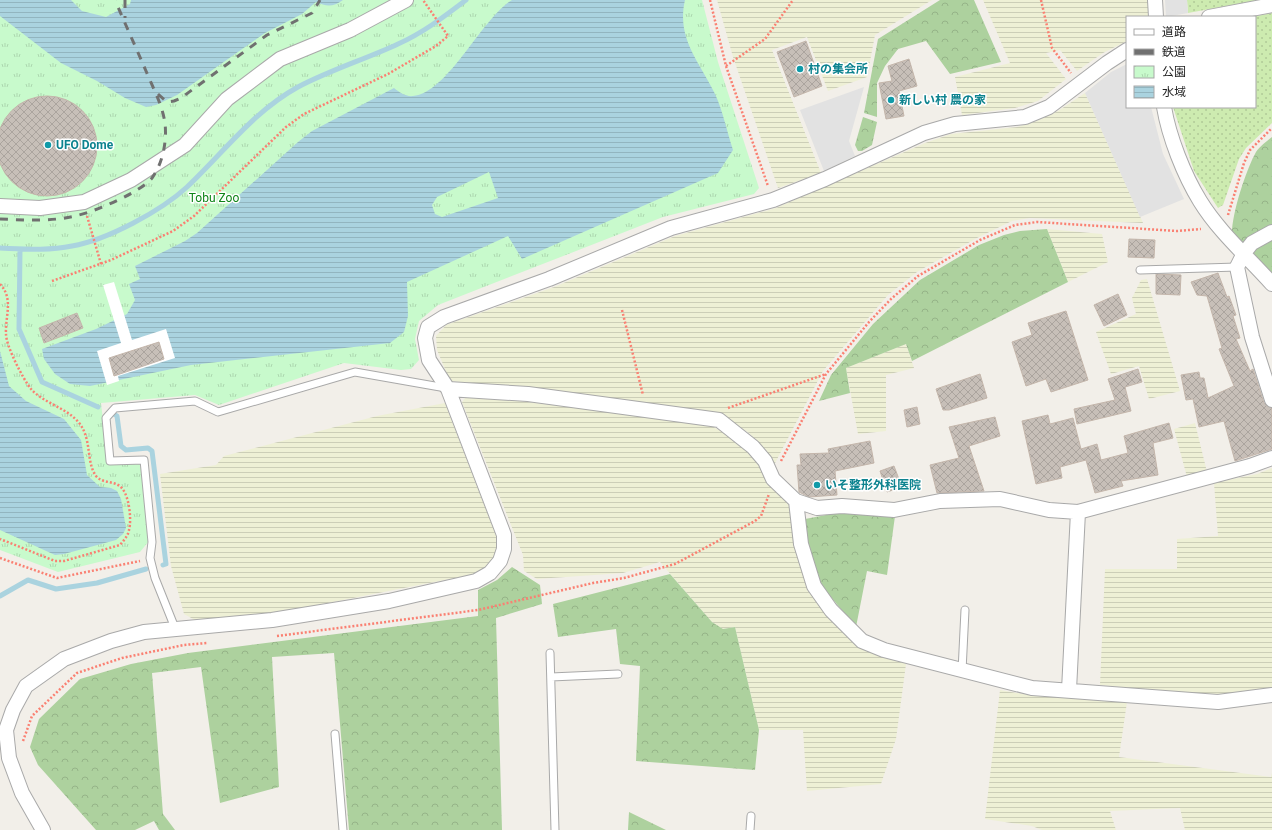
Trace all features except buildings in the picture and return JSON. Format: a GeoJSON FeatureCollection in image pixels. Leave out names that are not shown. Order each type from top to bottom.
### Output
{"type":"FeatureCollection","features":[{"type":"Feature","properties":{"kind":"street"},"geometry":{"type":"LineString","coordinates":[[0,206],[40,208],[84,202],[131,180],[185,145],[227,99],[280,59],[350,30],[406,0]]}},
{"type":"Feature","properties":{"kind":"street"},"geometry":{"type":"LineString","coordinates":[[1155,0],[1156,16]]}},
{"type":"Feature","properties":{"kind":"street"},"geometry":{"type":"LineString","coordinates":[[1215,16],[1272,6]]}},
{"type":"Feature","properties":{"kind":"street"},"geometry":{"type":"LineString","coordinates":[[43,830],[22,793],[9,758],[6,730],[12,710],[26,686],[64,659],[111,641],[144,632],[272,620],[389,601],[476,581],[490,573],[500,561],[504,549],[504,535],[448,388],[429,360],[425,338],[428,326],[444,317],[549,280],[671,228],[773,200],[824,179],[924,133],[955,124],[1025,117],[1049,107],[1107,62],[1126,51]]}},
{"type":"Feature","properties":{"kind":"street"},"geometry":{"type":"LineString","coordinates":[[1164,108],[1187,178],[1200,201],[1228,237],[1272,284]]}},
{"type":"Feature","properties":{"kind":"street"},"geometry":{"type":"LineString","coordinates":[[1272,232],[1252,243],[1244,253],[1237,267],[1252,337],[1272,400]]}},
{"type":"Feature","properties":{"kind":"street"},"geometry":{"type":"LineString","coordinates":[[448,388],[528,394],[719,420],[753,447],[765,460],[774,479],[796,501],[817,508],[842,506],[894,510],[940,502],[1000,499],[1049,510],[1078,512],[1250,466],[1272,458]]}},
{"type":"Feature","properties":{"kind":"street"},"geometry":{"type":"LineString","coordinates":[[796,501],[801,544],[814,586],[831,610],[862,641],[884,650],[1032,688],[1218,702],[1272,695]]}},
{"type":"Feature","properties":{"kind":"street"},"geometry":{"type":"LineString","coordinates":[[1068,690],[1078,512]]}},
{"type":"Feature","properties":{"kind":"lane"},"geometry":{"type":"LineString","coordinates":[[1140,270],[1237,267]]}},
{"type":"Feature","properties":{"kind":"lane"},"geometry":{"type":"LineString","coordinates":[[175,628],[154,578],[150,558],[152,542],[144,460],[110,461],[106,418],[115,408],[195,401],[218,412],[355,372],[448,388]]}},
{"type":"Feature","properties":{"kind":"lane"},"geometry":{"type":"LineString","coordinates":[[962,671],[964,610]]}},
{"type":"Feature","properties":{"kind":"lane"},"geometry":{"type":"LineString","coordinates":[[550,653],[555,830]]}},
{"type":"Feature","properties":{"kind":"lane"},"geometry":{"type":"LineString","coordinates":[[551,677],[618,674]]}},
{"type":"Feature","properties":{"kind":"lane"},"geometry":{"type":"LineString","coordinates":[[335,734],[343,830]]}},
{"type":"Feature","properties":{"kind":"lane"},"geometry":{"type":"LineString","coordinates":[[750,830],[751,816]]}},
{"type":"Feature","properties":{"kind":"path"},"geometry":{"type":"LineString","coordinates":[[52,281],[101,264],[173,231],[194,216],[286,127],[304,114],[388,74],[436,46],[448,36],[423,0]]}},
{"type":"Feature","properties":{"kind":"path"},"geometry":{"type":"LineString","coordinates":[[710,0],[726,66],[773,200]]}},
{"type":"Feature","properties":{"kind":"path"},"geometry":{"type":"LineString","coordinates":[[726,66],[765,39],[793,0]]}},
{"type":"Feature","properties":{"kind":"path"},"geometry":{"type":"LineString","coordinates":[[1041,0],[1052,48],[1080,84]]}},
{"type":"Feature","properties":{"kind":"path"},"geometry":{"type":"LineString","coordinates":[[1228,237],[1226,222],[1244,164],[1250,150],[1272,128]]}},
{"type":"Feature","properties":{"kind":"path"},"geometry":{"type":"LineString","coordinates":[[276,636],[478,610],[593,583],[624,578],[675,564],[755,521],[761,516],[776,469],[826,374],[869,322],[891,299],[918,276],[1001,230],[1015,225],[1037,222],[1177,231],[1206,228],[1217,224]]}},
{"type":"Feature","properties":{"kind":"path"},"geometry":{"type":"LineString","coordinates":[[89,224],[101,264]]}},
{"type":"Feature","properties":{"kind":"path"},"geometry":{"type":"LineString","coordinates":[[0,284],[6,291],[9,306],[5,334],[7,342],[25,381],[32,390],[70,414],[80,424],[88,438],[93,470],[97,477],[104,482],[118,484],[128,495],[130,529],[126,538],[120,545],[55,561],[0,539]]}},
{"type":"Feature","properties":{"kind":"path"},"geometry":{"type":"LineString","coordinates":[[622,310],[646,409]]}},
{"type":"Feature","properties":{"kind":"path"},"geometry":{"type":"LineString","coordinates":[[705,417],[826,374]]}},
{"type":"Feature","properties":{"kind":"path"},"geometry":{"type":"LineString","coordinates":[[0,558],[57,578],[150,558]]}},
{"type":"Feature","properties":{"kind":"path"},"geometry":{"type":"LineString","coordinates":[[22,744],[32,716],[77,673],[122,658],[184,645],[215,642]]}},
{"type":"Feature","properties":{"kind":"green space","name":"Tobu Zoo"},"geometry":{"type":"Polygon","coordinates":[[[0,0],[702,0],[718,62],[759,188],[754,194],[663,217],[438,305],[419,321],[415,339],[419,360],[411,369],[401,370],[344,363],[219,405],[195,395],[101,403],[108,463],[140,462],[149,541],[140,552],[58,572],[0,550],[0,0]]]}},
{"type":"Feature","properties":{"kind":"green space"},"geometry":{"type":"Polygon","coordinates":[[[717,0],[932,0],[875,35],[867,77],[828,91],[807,37],[772,50],[821,173],[778,188],[733,57],[717,0]]]}},
{"type":"Feature","properties":{"kind":"green space"},"geometry":{"type":"Polygon","coordinates":[[[940,0],[974,0],[1001,62],[950,74],[926,41],[898,49],[885,66],[877,83],[877,117],[864,113],[878,39],[940,0]]]}},
{"type":"Feature","properties":{"kind":"green space"},"geometry":{"type":"Polygon","coordinates":[[[983,0],[1148,0],[1149,16],[1126,16],[1126,42],[1103,53],[1077,71],[1060,50],[1046,53],[1066,79],[1038,101],[1015,108],[962,115],[955,77],[1010,63],[983,0]]]}},
{"type":"Feature","properties":{"kind":"green space"},"geometry":{"type":"Polygon","coordinates":[[[1187,0],[1259,0],[1188,13],[1187,0]]]}},
{"type":"Feature","properties":{"kind":"green space"},"geometry":{"type":"Polygon","coordinates":[[[1272,13],[1272,123],[1246,148],[1239,159],[1223,205],[1218,208],[1194,171],[1173,108],[1256,108],[1256,16],[1272,13]]]}},
{"type":"Feature","properties":{"kind":"green space"},"geometry":{"type":"Polygon","coordinates":[[[1085,93],[1143,223],[1030,218],[1012,221],[977,238],[917,272],[888,295],[823,371],[773,467],[763,447],[749,433],[726,418],[521,387],[450,381],[437,350],[436,336],[446,325],[554,287],[675,236],[776,208],[925,143],[951,134],[1017,127],[1037,121],[1058,111],[1085,93]]]}},
{"type":"Feature","properties":{"kind":"green space"},"geometry":{"type":"Polygon","coordinates":[[[863,117],[877,122],[872,145],[862,151],[858,151],[855,145],[863,117]]]}},
{"type":"Feature","properties":{"kind":"green space"},"geometry":{"type":"Polygon","coordinates":[[[1272,137],[1272,275],[1232,233],[1234,214],[1248,169],[1256,152],[1272,137]]]}},
{"type":"Feature","properties":{"kind":"green space"},"geometry":{"type":"Polygon","coordinates":[[[1047,229],[1102,234],[1108,262],[1068,282],[1047,229]]]}},
{"type":"Feature","properties":{"kind":"green space"},"geometry":{"type":"Polygon","coordinates":[[[1047,229],[1068,282],[912,361],[906,344],[846,368],[850,393],[819,401],[831,375],[873,324],[920,280],[979,245],[1004,235],[1020,231],[1047,229]]]}},
{"type":"Feature","properties":{"kind":"green space"},"geometry":{"type":"Polygon","coordinates":[[[1147,279],[1180,391],[1149,399],[1139,366],[1111,374],[1096,332],[1136,314],[1132,298],[1141,280],[1147,279]]]}},
{"type":"Feature","properties":{"kind":"green space"},"geometry":{"type":"Polygon","coordinates":[[[906,344],[914,368],[886,375],[886,431],[858,434],[846,368],[906,344]]]}},
{"type":"Feature","properties":{"kind":"green space"},"geometry":{"type":"Polygon","coordinates":[[[466,397],[518,401],[699,422],[712,426],[735,440],[758,461],[768,481],[789,505],[794,546],[808,591],[830,620],[854,644],[906,664],[896,739],[881,784],[807,791],[803,730],[759,730],[735,627],[723,629],[712,622],[660,562],[623,573],[537,579],[524,571],[523,555],[462,402],[466,397]]]}},
{"type":"Feature","properties":{"kind":"green space"},"geometry":{"type":"Polygon","coordinates":[[[445,403],[497,538],[498,550],[493,560],[486,568],[470,575],[282,612],[195,620],[184,614],[171,566],[160,474],[216,465],[224,456],[377,416],[445,403]]]}},
{"type":"Feature","properties":{"kind":"green space"},"geometry":{"type":"Polygon","coordinates":[[[1195,423],[1207,472],[1187,477],[1174,429],[1195,423]]]}},
{"type":"Feature","properties":{"kind":"green space"},"geometry":{"type":"Polygon","coordinates":[[[1272,468],[1272,688],[1221,697],[1100,685],[1105,569],[1177,569],[1177,539],[1218,536],[1214,483],[1257,474],[1272,468]]]}},
{"type":"Feature","properties":{"kind":"green space"},"geometry":{"type":"Polygon","coordinates":[[[847,511],[895,516],[887,575],[867,571],[856,627],[820,584],[806,544],[805,519],[847,511]]]}},
{"type":"Feature","properties":{"kind":"green space"},"geometry":{"type":"Polygon","coordinates":[[[512,567],[540,585],[542,604],[496,618],[502,830],[349,830],[334,653],[272,657],[279,787],[220,803],[201,667],[152,673],[163,814],[175,830],[159,830],[154,821],[135,830],[96,830],[38,765],[30,747],[39,719],[80,679],[131,664],[188,653],[478,616],[478,590],[497,580],[512,567]]]}},
{"type":"Feature","properties":{"kind":"green space"},"geometry":{"type":"Polygon","coordinates":[[[670,574],[712,622],[723,629],[735,627],[759,730],[755,770],[636,761],[640,666],[620,664],[616,629],[558,637],[553,604],[670,574]]]}},
{"type":"Feature","properties":{"kind":"green space"},"geometry":{"type":"Polygon","coordinates":[[[1000,690],[1023,694],[1127,702],[1119,757],[1271,777],[1272,773],[1272,830],[1185,830],[1180,808],[1110,811],[1116,830],[1042,830],[1032,826],[985,819],[1000,690]]]}},
{"type":"Feature","properties":{"kind":"green space"},"geometry":{"type":"Polygon","coordinates":[[[629,812],[666,830],[628,830],[629,812]]]}},
{"type":"Feature","properties":{"kind":"shaded area"},"geometry":{"type":"Polygon","coordinates":[[[1165,0],[1187,0],[1188,13],[1166,16],[1165,0]]]}},
{"type":"Feature","properties":{"kind":"shaded area"},"geometry":{"type":"Polygon","coordinates":[[[1126,64],[1126,108],[1151,108],[1163,154],[1184,199],[1140,217],[1085,93],[1111,72],[1126,64]]]}},
{"type":"Feature","properties":{"kind":"shaded area"},"geometry":{"type":"Polygon","coordinates":[[[864,87],[849,141],[855,156],[824,171],[800,110],[864,87]]]}},
{"type":"Feature","properties":{"kind":"water"},"geometry":{"type":"Polygon","coordinates":[[[0,0],[71,0],[82,11],[106,17],[130,4],[131,0],[343,0],[330,6],[316,2],[302,14],[265,33],[177,95],[156,105],[146,107],[125,98],[97,81],[61,63],[0,16],[0,0]]]}},
{"type":"Feature","properties":{"kind":"water"},"geometry":{"type":"Polygon","coordinates":[[[512,0],[685,0],[683,14],[687,38],[691,50],[718,101],[733,150],[718,173],[522,259],[508,236],[407,282],[408,316],[404,332],[390,343],[191,365],[90,386],[70,384],[55,374],[44,359],[42,349],[96,329],[127,314],[135,300],[129,284],[140,279],[135,266],[185,241],[197,233],[312,131],[394,88],[408,96],[426,92],[452,69],[500,9],[512,0]],[[489,172],[437,197],[432,205],[435,214],[442,217],[498,198],[489,172]]]}},
{"type":"Feature","properties":{"kind":"water"},"geometry":{"type":"Polygon","coordinates":[[[0,351],[9,386],[26,401],[64,419],[81,440],[87,475],[100,487],[111,488],[117,491],[121,499],[126,528],[123,534],[116,540],[55,555],[0,530],[0,351]]]}},
{"type":"Feature","properties":{"kind":"pier"},"geometry":{"type":"Polygon","coordinates":[[[114,282],[132,340],[166,329],[175,358],[118,376],[119,381],[107,385],[97,351],[121,343],[103,285],[114,282]]]}},
{"type":"Feature","properties":{"kind":"waterway"},"geometry":{"type":"LineString","coordinates":[[0,248],[63,248],[101,238],[133,223],[163,206],[187,187],[253,120],[282,97],[310,81],[407,40],[434,24],[466,0]]}},
{"type":"Feature","properties":{"kind":"waterway"},"geometry":{"type":"LineString","coordinates":[[20,249],[19,329],[42,382],[98,407]]}},
{"type":"Feature","properties":{"kind":"waterway"},"geometry":{"type":"LineString","coordinates":[[114,414],[117,416],[121,446],[126,450],[148,448],[152,451],[166,564],[163,565]]}},
{"type":"Feature","properties":{"kind":"waterway"},"geometry":{"type":"LineString","coordinates":[[0,596],[28,580],[56,589],[97,583],[146,569]]}},
{"type":"Feature","properties":{"kind":"railway"},"geometry":{"type":"LineString","coordinates":[[0,219],[50,220],[87,213],[129,195],[152,178],[156,172],[165,144],[164,116],[157,96],[118,7],[117,0]]}},
{"type":"Feature","properties":{"kind":"railway"},"geometry":{"type":"LineString","coordinates":[[125,0],[125,18]]}},
{"type":"Feature","properties":{"kind":"railway"},"geometry":{"type":"LineString","coordinates":[[158,94],[167,102],[181,98],[267,35],[312,13],[320,0]]}},
{"type":"Feature","properties":{"kind":"place","name":"村の集会所"},"geometry":{"type":"Point","coordinates":[800,69]}},
{"type":"Feature","properties":{"kind":"place","name":"新しい村 農の家"},"geometry":{"type":"Point","coordinates":[891,100]}},
{"type":"Feature","properties":{"kind":"place","name":"UFO Dome"},"geometry":{"type":"Point","coordinates":[48,145]}},
{"type":"Feature","properties":{"kind":"place","name":"いそ整形外科医院"},"geometry":{"type":"Point","coordinates":[817,485]}}]}
